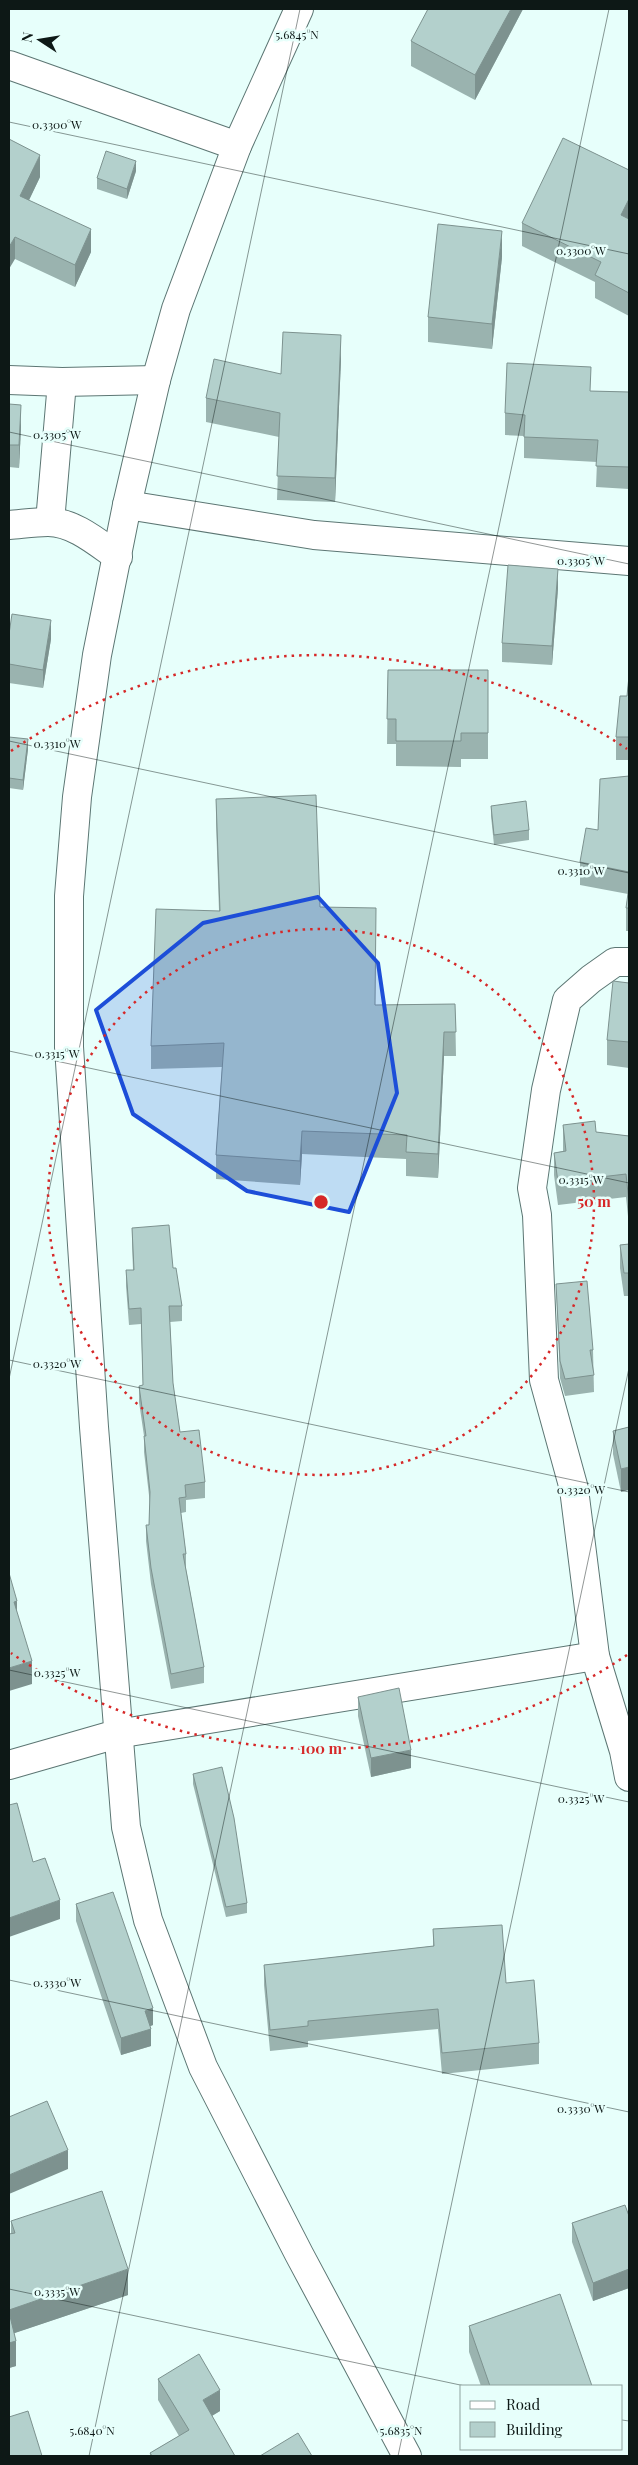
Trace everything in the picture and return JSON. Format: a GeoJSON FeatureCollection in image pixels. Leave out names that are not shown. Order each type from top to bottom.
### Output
{"type":"FeatureCollection","features":[{"type":"Feature","properties":{"kind":"main road"},"geometry":{"type":"LineString","coordinates":[[299,9],[237,146],[176,309],[156,380],[127,505],[97,655],[77,797],[69,896],[70,1057],[117,1734],[126,1827],[148,1920],[203,2067],[299,2254],[407,2456]]}},
{"type":"Feature","properties":{"kind":"main road"},"geometry":{"type":"LineString","coordinates":[[9,65],[237,146]]}},
{"type":"Feature","properties":{"kind":"main road"},"geometry":{"type":"LineString","coordinates":[[9,380],[62,382],[156,380]]}},
{"type":"Feature","properties":{"kind":"main road"},"geometry":{"type":"LineString","coordinates":[[50,522],[62,382]]}},
{"type":"Feature","properties":{"kind":"main road"},"geometry":{"type":"LineString","coordinates":[[127,505],[314,536],[629,561]]}},
{"type":"Feature","properties":{"kind":"main road"},"geometry":{"type":"LineString","coordinates":[[9,525],[50,522],[84,534],[118,557]]}},
{"type":"Feature","properties":{"kind":"main road"},"geometry":{"type":"LineString","coordinates":[[629,962],[616,962],[591,979],[567,1000],[546,1090],[532,1188],[538,1215],[538,1276],[544,1380],[574,1489],[595,1656],[624,1751],[629,1777]]}},
{"type":"Feature","properties":{"kind":"main road"},"geometry":{"type":"LineString","coordinates":[[9,1765],[117,1734],[595,1656]]}},
{"type":"Feature","properties":{"kind":"highlighted area"},"geometry":{"type":"Polygon","coordinates":[[[318,897],[378,963],[397,1093],[349,1212],[247,1191],[133,1114],[96,1010],[203,923],[318,897]]]}},
{"type":"Feature","properties":{"kind":"building"},"geometry":{"type":"Polygon","coordinates":[[[428,9],[511,9],[475,75],[411,41],[428,9]]]}},
{"type":"Feature","properties":{"kind":"building"},"geometry":{"type":"Polygon","coordinates":[[[563,138],[629,170],[629,199],[621,215],[629,219],[629,293],[595,275],[601,262],[522,223],[563,138]]]}},
{"type":"Feature","properties":{"kind":"building"},"geometry":{"type":"Polygon","coordinates":[[[9,139],[40,155],[20,196],[91,229],[75,265],[15,237],[9,247],[9,139]]]}},
{"type":"Feature","properties":{"kind":"building"},"geometry":{"type":"Polygon","coordinates":[[[106,151],[136,161],[127,189],[97,178],[106,151]]]}},
{"type":"Feature","properties":{"kind":"building"},"geometry":{"type":"Polygon","coordinates":[[[438,224],[502,231],[492,324],[428,317],[438,224]]]}},
{"type":"Feature","properties":{"kind":"building"},"geometry":{"type":"Polygon","coordinates":[[[283,332],[341,335],[335,478],[277,476],[280,413],[206,398],[214,359],[281,374],[283,332]]]}},
{"type":"Feature","properties":{"kind":"building"},"geometry":{"type":"Polygon","coordinates":[[[507,363],[591,367],[590,391],[629,392],[629,467],[596,466],[598,440],[524,437],[525,415],[505,413],[507,363]]]}},
{"type":"Feature","properties":{"kind":"building"},"geometry":{"type":"Polygon","coordinates":[[[9,404],[21,405],[19,445],[9,445],[9,404]]]}},
{"type":"Feature","properties":{"kind":"building"},"geometry":{"type":"Polygon","coordinates":[[[508,565],[558,569],[552,646],[502,643],[508,565]]]}},
{"type":"Feature","properties":{"kind":"building"},"geometry":{"type":"Polygon","coordinates":[[[12,614],[51,620],[43,670],[9,664],[9,634],[12,614]]]}},
{"type":"Feature","properties":{"kind":"building"},"geometry":{"type":"Polygon","coordinates":[[[388,670],[488,670],[488,733],[461,733],[461,741],[396,741],[396,719],[387,719],[388,670]]]}},
{"type":"Feature","properties":{"kind":"building"},"geometry":{"type":"Polygon","coordinates":[[[629,676],[629,737],[616,737],[620,696],[627,696],[629,676]]]}},
{"type":"Feature","properties":{"kind":"building"},"geometry":{"type":"Polygon","coordinates":[[[9,737],[28,739],[23,780],[9,778],[9,737]]]}},
{"type":"Feature","properties":{"kind":"building"},"geometry":{"type":"Polygon","coordinates":[[[629,776],[629,872],[580,862],[586,828],[598,830],[600,779],[629,776]]]}},
{"type":"Feature","properties":{"kind":"building"},"geometry":{"type":"Polygon","coordinates":[[[316,795],[320,907],[376,908],[375,1005],[455,1004],[456,1032],[444,1032],[438,1154],[406,1152],[407,1135],[302,1131],[300,1161],[216,1155],[224,1043],[151,1046],[156,909],[220,911],[216,799],[316,795]]]}},
{"type":"Feature","properties":{"kind":"building"},"geometry":{"type":"Polygon","coordinates":[[[526,801],[529,830],[494,835],[491,806],[526,801]]]}},
{"type":"Feature","properties":{"kind":"building"},"geometry":{"type":"Polygon","coordinates":[[[629,886],[629,908],[626,908],[629,886]]]}},
{"type":"Feature","properties":{"kind":"building"},"geometry":{"type":"Polygon","coordinates":[[[613,981],[629,983],[629,1042],[607,1040],[613,981]]]}},
{"type":"Feature","properties":{"kind":"building"},"geometry":{"type":"Polygon","coordinates":[[[595,1121],[596,1132],[629,1136],[629,1203],[626,1174],[558,1182],[554,1153],[566,1151],[563,1125],[595,1121]]]}},
{"type":"Feature","properties":{"kind":"building"},"geometry":{"type":"Polygon","coordinates":[[[169,1225],[173,1268],[176,1268],[182,1306],[169,1306],[173,1383],[180,1432],[199,1430],[205,1482],[185,1485],[186,1497],[179,1498],[186,1554],[183,1554],[204,1667],[171,1674],[151,1568],[146,1525],[149,1525],[150,1492],[144,1436],[146,1436],[139,1386],[143,1385],[141,1308],[129,1309],[126,1270],[134,1270],[132,1228],[169,1225]]]}},
{"type":"Feature","properties":{"kind":"building"},"geometry":{"type":"Polygon","coordinates":[[[629,1244],[629,1273],[624,1273],[620,1245],[629,1244]]]}},
{"type":"Feature","properties":{"kind":"building"},"geometry":{"type":"Polygon","coordinates":[[[587,1281],[593,1350],[590,1350],[594,1375],[565,1379],[560,1361],[556,1284],[587,1281]]]}},
{"type":"Feature","properties":{"kind":"building"},"geometry":{"type":"Polygon","coordinates":[[[629,1427],[629,1467],[621,1469],[613,1431],[629,1427]]]}},
{"type":"Feature","properties":{"kind":"building"},"geometry":{"type":"Polygon","coordinates":[[[9,1573],[17,1601],[14,1602],[32,1661],[9,1668],[9,1573]]]}},
{"type":"Feature","properties":{"kind":"building"},"geometry":{"type":"Polygon","coordinates":[[[399,1688],[411,1750],[371,1758],[358,1697],[399,1688]]]}},
{"type":"Feature","properties":{"kind":"building"},"geometry":{"type":"Polygon","coordinates":[[[222,1767],[234,1818],[247,1903],[226,1907],[193,1774],[222,1767]]]}},
{"type":"Feature","properties":{"kind":"building"},"geometry":{"type":"Polygon","coordinates":[[[17,1803],[33,1862],[45,1858],[60,1900],[9,1918],[9,1805],[17,1803]]]}},
{"type":"Feature","properties":{"kind":"building"},"geometry":{"type":"Polygon","coordinates":[[[113,1892],[153,2008],[145,2011],[151,2029],[121,2038],[76,1904],[113,1892]]]}},
{"type":"Feature","properties":{"kind":"building"},"geometry":{"type":"Polygon","coordinates":[[[502,1925],[506,1983],[534,1980],[539,2043],[442,2053],[438,2009],[308,2021],[308,2026],[270,2030],[264,1965],[434,1946],[433,1929],[502,1925]]]}},
{"type":"Feature","properties":{"kind":"building"},"geometry":{"type":"Polygon","coordinates":[[[47,2101],[68,2150],[9,2175],[9,2117],[47,2101]]]}},
{"type":"Feature","properties":{"kind":"building"},"geometry":{"type":"Polygon","coordinates":[[[102,2191],[128,2269],[9,2310],[9,2234],[15,2233],[11,2221],[102,2191]]]}},
{"type":"Feature","properties":{"kind":"building"},"geometry":{"type":"Polygon","coordinates":[[[625,2205],[629,2216],[629,2269],[593,2283],[572,2223],[625,2205]]]}},
{"type":"Feature","properties":{"kind":"building"},"geometry":{"type":"Polygon","coordinates":[[[560,2294],[592,2385],[490,2385],[469,2326],[560,2294]]]}},
{"type":"Feature","properties":{"kind":"building"},"geometry":{"type":"Polygon","coordinates":[[[9,2312],[16,2341],[9,2343],[9,2312]]]}},
{"type":"Feature","properties":{"kind":"building"},"geometry":{"type":"Polygon","coordinates":[[[199,2354],[220,2390],[203,2400],[235,2456],[152,2456],[150,2453],[189,2430],[158,2379],[199,2354]]]}},
{"type":"Feature","properties":{"kind":"building"},"geometry":{"type":"Polygon","coordinates":[[[28,2411],[42,2456],[9,2456],[9,2417],[28,2411]]]}},
{"type":"Feature","properties":{"kind":"building"},"geometry":{"type":"Polygon","coordinates":[[[298,2433],[312,2456],[260,2456],[298,2433]]]}}]}
